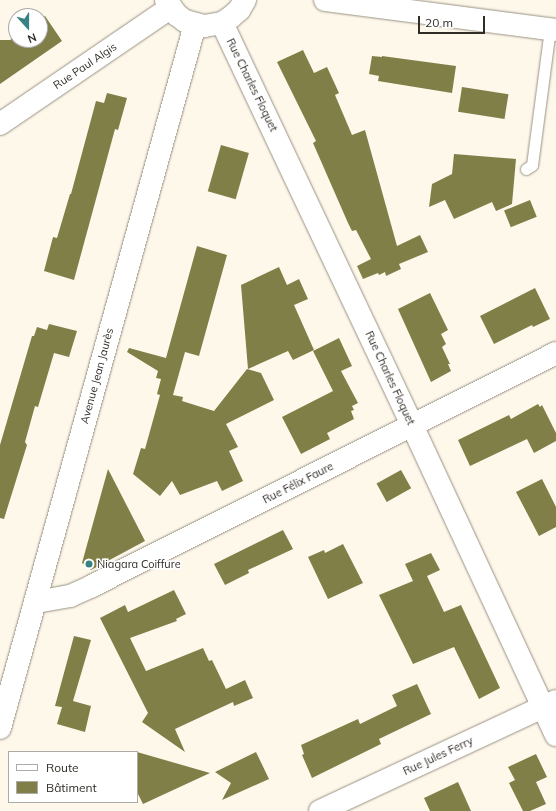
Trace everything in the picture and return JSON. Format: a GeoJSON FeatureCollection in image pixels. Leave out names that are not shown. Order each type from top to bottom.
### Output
{"type":"FeatureCollection","features":[{"type":"Feature","properties":{"kind":"street"},"geometry":{"type":"LineString","coordinates":[[168,4],[185,21],[204,26],[222,23],[239,10],[245,0]]}},
{"type":"Feature","properties":{"kind":"street"},"geometry":{"type":"LineString","coordinates":[[325,0],[553,30]]}},
{"type":"Feature","properties":{"kind":"street","name":"Rue Paul Algis"},"geometry":{"type":"LineString","coordinates":[[0,124],[168,4]]}},
{"type":"Feature","properties":{"kind":"street","name":"Rue Charles Floquet"},"geometry":{"type":"LineString","coordinates":[[222,23],[412,425],[549,704],[556,735]]}},
{"type":"Feature","properties":{"kind":"street","name":"Avenue Jean Jaurès"},"geometry":{"type":"LineString","coordinates":[[0,728],[195,24]]}},
{"type":"Feature","properties":{"kind":"street","name":"Rue Félix Faure"},"geometry":{"type":"LineString","coordinates":[[36,602],[70,596],[92,586],[556,353]]}},
{"type":"Feature","properties":{"kind":"street","name":"Rue Jules Ferry"},"geometry":{"type":"LineString","coordinates":[[320,811],[549,704]]}},
{"type":"Feature","properties":{"kind":"lane"},"geometry":{"type":"LineString","coordinates":[[526,169],[532,165],[553,30]]}},
{"type":"Feature","properties":{"kind":"building"},"geometry":{"type":"Polygon","coordinates":[[[48,20],[62,41],[0,84],[0,40],[8,40],[8,48],[48,48],[48,20]]]}},
{"type":"Feature","properties":{"kind":"building"},"geometry":{"type":"Polygon","coordinates":[[[303,50],[314,73],[327,67],[339,93],[335,95],[352,135],[365,130],[397,246],[420,235],[428,252],[399,264],[401,269],[386,276],[385,272],[363,279],[357,266],[371,259],[356,230],[352,231],[348,223],[313,143],[316,141],[277,62],[303,50]]]}},
{"type":"Feature","properties":{"kind":"building"},"geometry":{"type":"Polygon","coordinates":[[[372,56],[456,66],[452,93],[378,81],[379,76],[369,74],[372,56]]]}},
{"type":"Feature","properties":{"kind":"building"},"geometry":{"type":"Polygon","coordinates":[[[462,87],[508,94],[505,119],[458,112],[462,87]]]}},
{"type":"Feature","properties":{"kind":"building"},"geometry":{"type":"Polygon","coordinates":[[[107,93],[127,98],[118,130],[115,129],[74,280],[44,271],[53,237],[57,238],[71,194],[96,101],[104,103],[107,93]]]}},
{"type":"Feature","properties":{"kind":"building"},"geometry":{"type":"Polygon","coordinates":[[[221,145],[249,153],[236,199],[208,191],[221,145]]]}},
{"type":"Feature","properties":{"kind":"building"},"geometry":{"type":"Polygon","coordinates":[[[454,154],[516,159],[512,204],[496,211],[492,202],[454,219],[445,200],[429,207],[432,184],[452,174],[454,154]]]}},
{"type":"Feature","properties":{"kind":"building"},"geometry":{"type":"Polygon","coordinates":[[[530,200],[537,217],[511,227],[504,210],[530,200]]]}},
{"type":"Feature","properties":{"kind":"building"},"geometry":{"type":"Polygon","coordinates":[[[197,246],[227,255],[199,356],[185,352],[173,395],[183,397],[182,401],[214,411],[247,369],[261,373],[274,400],[226,424],[238,447],[229,451],[243,481],[222,491],[217,481],[180,495],[172,481],[160,496],[133,474],[141,448],[145,449],[160,395],[157,394],[161,379],[156,378],[158,371],[127,352],[129,348],[166,358],[197,246]]]}},
{"type":"Feature","properties":{"kind":"building"},"geometry":{"type":"Polygon","coordinates":[[[279,267],[287,285],[299,279],[308,299],[294,305],[314,350],[293,360],[288,351],[248,369],[241,285],[279,267]]]}},
{"type":"Feature","properties":{"kind":"building"},"geometry":{"type":"Polygon","coordinates":[[[535,288],[550,319],[533,327],[532,325],[494,344],[480,316],[535,288]]]}},
{"type":"Feature","properties":{"kind":"building"},"geometry":{"type":"Polygon","coordinates":[[[430,293],[448,330],[441,334],[446,344],[442,347],[450,364],[448,364],[451,371],[431,382],[398,309],[430,293]]]}},
{"type":"Feature","properties":{"kind":"building"},"geometry":{"type":"Polygon","coordinates":[[[49,324],[77,331],[69,357],[54,353],[38,407],[35,406],[25,442],[27,445],[4,519],[0,518],[0,445],[32,336],[34,336],[37,327],[47,330],[49,324]]]}},
{"type":"Feature","properties":{"kind":"building"},"geometry":{"type":"Polygon","coordinates":[[[339,338],[352,366],[341,371],[358,403],[352,406],[354,410],[351,411],[354,419],[327,433],[330,439],[301,454],[282,417],[333,391],[313,351],[339,338]]]}},
{"type":"Feature","properties":{"kind":"building"},"geometry":{"type":"Polygon","coordinates":[[[538,404],[540,407],[542,405],[556,433],[556,441],[534,453],[527,439],[470,466],[458,440],[509,415],[511,419],[538,404]]]}},
{"type":"Feature","properties":{"kind":"building"},"geometry":{"type":"Polygon","coordinates":[[[108,469],[145,541],[91,570],[82,563],[108,469]]]}},
{"type":"Feature","properties":{"kind":"building"},"geometry":{"type":"Polygon","coordinates":[[[401,470],[411,488],[387,502],[377,484],[401,470]]]}},
{"type":"Feature","properties":{"kind":"building"},"geometry":{"type":"Polygon","coordinates":[[[542,479],[556,507],[556,527],[539,536],[516,492],[542,479]]]}},
{"type":"Feature","properties":{"kind":"building"},"geometry":{"type":"Polygon","coordinates":[[[283,530],[293,549],[248,570],[249,573],[225,585],[214,564],[283,530]]]}},
{"type":"Feature","properties":{"kind":"building"},"geometry":{"type":"Polygon","coordinates":[[[343,544],[363,583],[328,599],[308,557],[324,550],[325,553],[343,544]]]}},
{"type":"Feature","properties":{"kind":"building"},"geometry":{"type":"Polygon","coordinates":[[[431,553],[440,570],[427,576],[444,612],[461,605],[500,688],[479,699],[454,647],[413,664],[379,595],[413,581],[405,564],[431,553]]]}},
{"type":"Feature","properties":{"kind":"building"},"geometry":{"type":"Polygon","coordinates":[[[174,590],[186,614],[176,619],[177,621],[130,638],[146,671],[203,648],[209,661],[212,660],[226,689],[245,680],[253,698],[234,706],[233,702],[175,729],[185,752],[142,722],[148,713],[100,618],[125,605],[128,612],[174,590]]]}},
{"type":"Feature","properties":{"kind":"building"},"geometry":{"type":"Polygon","coordinates":[[[74,636],[91,640],[73,701],[91,706],[85,732],[57,724],[62,707],[55,706],[74,636]]]}},
{"type":"Feature","properties":{"kind":"building"},"geometry":{"type":"Polygon","coordinates":[[[417,684],[431,714],[379,739],[381,744],[312,778],[302,755],[304,754],[301,745],[358,719],[360,724],[397,706],[392,695],[417,684]]]}},
{"type":"Feature","properties":{"kind":"building"},"geometry":{"type":"Polygon","coordinates":[[[138,752],[210,773],[143,804],[138,794],[138,752]]]}},
{"type":"Feature","properties":{"kind":"building"},"geometry":{"type":"Polygon","coordinates":[[[256,752],[269,779],[222,800],[231,783],[215,772],[256,752]]]}},
{"type":"Feature","properties":{"kind":"building"},"geometry":{"type":"Polygon","coordinates":[[[536,754],[547,777],[536,782],[546,804],[530,811],[523,811],[509,783],[515,780],[508,767],[536,754]]]}},
{"type":"Feature","properties":{"kind":"building"},"geometry":{"type":"Polygon","coordinates":[[[458,782],[471,811],[430,811],[424,798],[458,782]]]}},
{"type":"Feature","properties":{"kind":"place","name":"Niagara Coiffure"},"geometry":{"type":"Point","coordinates":[89,564]}}]}
